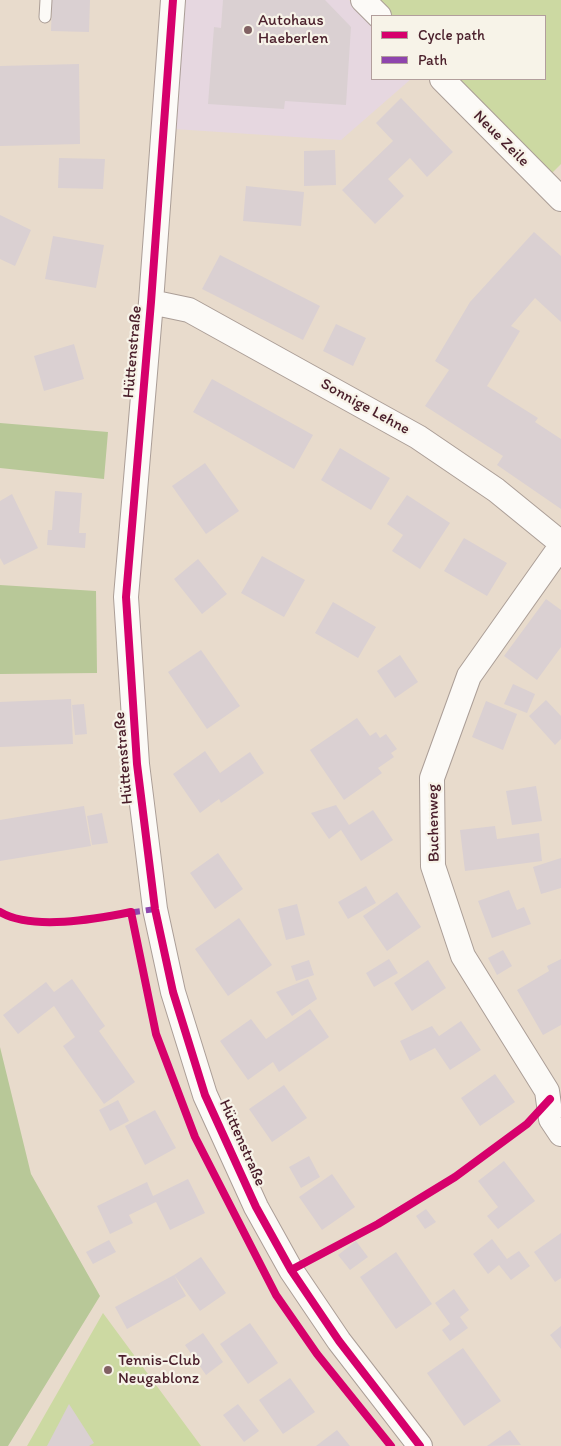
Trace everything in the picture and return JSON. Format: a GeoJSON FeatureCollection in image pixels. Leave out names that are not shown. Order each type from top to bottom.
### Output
{"type":"FeatureCollection","features":[{"type":"Feature","properties":{"kind":"street","name":"Hüttenstraße"},"geometry":{"type":"LineString","coordinates":[[173,0],[151,302],[126,597],[136,764],[155,909],[172,992],[205,1095],[256,1207],[291,1270],[339,1341],[420,1446]]}},
{"type":"Feature","properties":{"kind":"street"},"geometry":{"type":"LineString","coordinates":[[363,0],[378,15]]}},
{"type":"Feature","properties":{"kind":"street","name":"Neue Zeile"},"geometry":{"type":"LineString","coordinates":[[443,80],[561,199]]}},
{"type":"Feature","properties":{"kind":"street","name":"Sonnige Lehne"},"geometry":{"type":"LineString","coordinates":[[151,302],[189,310],[418,437],[496,490],[561,545]]}},
{"type":"Feature","properties":{"kind":"street","name":"Buchenweg"},"geometry":{"type":"LineString","coordinates":[[561,545],[469,676],[432,778],[433,866],[463,956],[547,1091],[551,1118],[561,1134]]}},
{"type":"Feature","properties":{"kind":"lane"},"geometry":{"type":"LineString","coordinates":[[45,17],[46,0]]}},
{"type":"Feature","properties":{"kind":"shaded area"},"geometry":{"type":"Polygon","coordinates":[[[184,0],[349,0],[371,22],[371,80],[410,80],[341,140],[174,129],[184,0]]]}},
{"type":"Feature","properties":{"kind":"green space"},"geometry":{"type":"Polygon","coordinates":[[[377,0],[561,0],[561,164],[550,175],[453,80],[546,80],[546,15],[391,15],[377,0]]]}},
{"type":"Feature","properties":{"kind":"green space"},"geometry":{"type":"Polygon","coordinates":[[[0,423],[108,432],[104,479],[0,468],[0,423]]]}},
{"type":"Feature","properties":{"kind":"green space"},"geometry":{"type":"Polygon","coordinates":[[[0,585],[96,591],[97,673],[0,674],[0,585]]]}},
{"type":"Feature","properties":{"kind":"green space"},"geometry":{"type":"Polygon","coordinates":[[[0,1047],[31,1174],[100,1296],[8,1446],[0,1446],[0,1047]]]}},
{"type":"Feature","properties":{"kind":"green space","name":"Tennis-Club Neugablonz"},"geometry":{"type":"Polygon","coordinates":[[[103,1313],[201,1446],[27,1446],[103,1313]]]}},
{"type":"Feature","properties":{"kind":"building"},"geometry":{"type":"Polygon","coordinates":[[[52,0],[90,0],[89,32],[51,31],[52,0]]]}},
{"type":"Feature","properties":{"kind":"building"},"geometry":{"type":"Polygon","coordinates":[[[223,0],[325,0],[351,27],[346,105],[285,101],[284,109],[208,104],[214,27],[221,28],[223,0]]]}},
{"type":"Feature","properties":{"kind":"building"},"geometry":{"type":"Polygon","coordinates":[[[79,64],[80,144],[0,146],[0,66],[79,64]]]}},
{"type":"Feature","properties":{"kind":"building"},"geometry":{"type":"Polygon","coordinates":[[[401,98],[453,152],[427,177],[410,158],[388,179],[404,196],[375,224],[342,190],[393,141],[376,123],[401,98]]]}},
{"type":"Feature","properties":{"kind":"building"},"geometry":{"type":"Polygon","coordinates":[[[335,150],[336,185],[304,186],[304,151],[335,150]]]}},
{"type":"Feature","properties":{"kind":"building"},"geometry":{"type":"Polygon","coordinates":[[[59,158],[105,159],[103,189],[58,188],[59,158]]]}},
{"type":"Feature","properties":{"kind":"building"},"geometry":{"type":"Polygon","coordinates":[[[246,186],[304,192],[301,226],[243,221],[246,186]]]}},
{"type":"Feature","properties":{"kind":"building"},"geometry":{"type":"Polygon","coordinates":[[[0,215],[31,230],[15,266],[0,259],[0,215]]]}},
{"type":"Feature","properties":{"kind":"building"},"geometry":{"type":"Polygon","coordinates":[[[534,232],[561,256],[561,322],[535,298],[511,326],[520,331],[487,386],[538,418],[535,422],[561,439],[561,509],[497,465],[503,456],[425,406],[449,370],[435,361],[470,302],[534,232]]]}},
{"type":"Feature","properties":{"kind":"building"},"geometry":{"type":"Polygon","coordinates":[[[53,236],[104,245],[96,288],[45,279],[53,236]]]}},
{"type":"Feature","properties":{"kind":"building"},"geometry":{"type":"Polygon","coordinates":[[[220,255],[320,306],[303,340],[202,289],[220,255]]]}},
{"type":"Feature","properties":{"kind":"building"},"geometry":{"type":"Polygon","coordinates":[[[336,324],[366,338],[353,366],[323,351],[336,324]]]}},
{"type":"Feature","properties":{"kind":"building"},"geometry":{"type":"Polygon","coordinates":[[[74,344],[84,379],[44,391],[34,356],[74,344]]]}},
{"type":"Feature","properties":{"kind":"building"},"geometry":{"type":"Polygon","coordinates":[[[212,379],[313,435],[294,469],[193,412],[212,379]]]}},
{"type":"Feature","properties":{"kind":"building"},"geometry":{"type":"Polygon","coordinates":[[[340,448],[390,478],[371,510],[321,480],[340,448]]]}},
{"type":"Feature","properties":{"kind":"building"},"geometry":{"type":"Polygon","coordinates":[[[205,463],[239,511],[206,534],[172,486],[205,463]]]}},
{"type":"Feature","properties":{"kind":"building"},"geometry":{"type":"Polygon","coordinates":[[[55,491],[82,493],[79,533],[86,533],[85,548],[47,545],[48,530],[52,530],[55,491]]]}},
{"type":"Feature","properties":{"kind":"building"},"geometry":{"type":"Polygon","coordinates":[[[12,494],[38,548],[4,565],[0,558],[0,501],[12,494]]]}},
{"type":"Feature","properties":{"kind":"building"},"geometry":{"type":"Polygon","coordinates":[[[407,495],[450,523],[420,569],[392,551],[403,535],[387,524],[407,495]]]}},
{"type":"Feature","properties":{"kind":"building"},"geometry":{"type":"Polygon","coordinates":[[[464,538],[507,563],[487,596],[444,571],[464,538]]]}},
{"type":"Feature","properties":{"kind":"building"},"geometry":{"type":"Polygon","coordinates":[[[262,556],[305,580],[284,617],[241,593],[262,556]]]}},
{"type":"Feature","properties":{"kind":"building"},"geometry":{"type":"Polygon","coordinates":[[[198,559],[227,594],[202,614],[174,579],[198,559]]]}},
{"type":"Feature","properties":{"kind":"building"},"geometry":{"type":"Polygon","coordinates":[[[546,599],[561,610],[561,647],[537,680],[504,656],[546,599]]]}},
{"type":"Feature","properties":{"kind":"building"},"geometry":{"type":"Polygon","coordinates":[[[333,602],[376,627],[358,658],[315,633],[333,602]]]}},
{"type":"Feature","properties":{"kind":"building"},"geometry":{"type":"Polygon","coordinates":[[[201,650],[240,706],[207,729],[168,672],[201,650]]]}},
{"type":"Feature","properties":{"kind":"building"},"geometry":{"type":"Polygon","coordinates":[[[400,655],[418,682],[395,698],[377,671],[400,655]]]}},
{"type":"Feature","properties":{"kind":"building"},"geometry":{"type":"Polygon","coordinates":[[[513,684],[535,694],[527,713],[504,704],[513,684]]]}},
{"type":"Feature","properties":{"kind":"building"},"geometry":{"type":"Polygon","coordinates":[[[71,699],[73,744],[0,747],[0,702],[71,699]]]}},
{"type":"Feature","properties":{"kind":"building"},"geometry":{"type":"Polygon","coordinates":[[[546,700],[561,716],[561,739],[555,745],[529,716],[546,700]]]}},
{"type":"Feature","properties":{"kind":"building"},"geometry":{"type":"Polygon","coordinates":[[[486,701],[517,714],[503,750],[472,737],[486,701]]]}},
{"type":"Feature","properties":{"kind":"building"},"geometry":{"type":"Polygon","coordinates":[[[84,704],[87,734],[75,735],[72,705],[84,704]]]}},
{"type":"Feature","properties":{"kind":"building"},"geometry":{"type":"Polygon","coordinates":[[[357,718],[370,736],[376,732],[380,738],[386,734],[397,749],[391,753],[394,757],[378,768],[382,773],[344,800],[310,750],[357,718]]]}},
{"type":"Feature","properties":{"kind":"building"},"geometry":{"type":"Polygon","coordinates":[[[205,751],[220,773],[250,752],[264,773],[221,803],[219,799],[200,813],[173,774],[205,751]]]}},
{"type":"Feature","properties":{"kind":"building"},"geometry":{"type":"Polygon","coordinates":[[[536,786],[542,821],[512,825],[506,791],[536,786]]]}},
{"type":"Feature","properties":{"kind":"building"},"geometry":{"type":"Polygon","coordinates":[[[336,805],[349,825],[373,810],[393,840],[361,861],[341,830],[329,839],[311,813],[336,805]]]}},
{"type":"Feature","properties":{"kind":"building"},"geometry":{"type":"Polygon","coordinates":[[[84,806],[91,846],[0,861],[0,820],[84,806]]]}},
{"type":"Feature","properties":{"kind":"building"},"geometry":{"type":"Polygon","coordinates":[[[102,813],[108,843],[92,845],[87,816],[102,813]]]}},
{"type":"Feature","properties":{"kind":"building"},"geometry":{"type":"Polygon","coordinates":[[[495,826],[497,839],[539,833],[542,861],[465,871],[460,830],[495,826]]]}},
{"type":"Feature","properties":{"kind":"building"},"geometry":{"type":"Polygon","coordinates":[[[218,853],[243,889],[215,909],[190,873],[218,853]]]}},
{"type":"Feature","properties":{"kind":"building"},"geometry":{"type":"Polygon","coordinates":[[[561,858],[561,888],[541,894],[533,867],[561,858]]]}},
{"type":"Feature","properties":{"kind":"building"},"geometry":{"type":"Polygon","coordinates":[[[366,886],[376,903],[348,919],[338,902],[366,886]]]}},
{"type":"Feature","properties":{"kind":"building"},"geometry":{"type":"Polygon","coordinates":[[[509,890],[517,910],[524,907],[531,924],[492,938],[478,901],[509,890]]]}},
{"type":"Feature","properties":{"kind":"building"},"geometry":{"type":"Polygon","coordinates":[[[397,892],[421,927],[387,951],[363,916],[397,892]]]}},
{"type":"Feature","properties":{"kind":"building"},"geometry":{"type":"Polygon","coordinates":[[[297,904],[305,935],[286,940],[278,909],[297,904]]]}},
{"type":"Feature","properties":{"kind":"building"},"geometry":{"type":"Polygon","coordinates":[[[239,918],[272,965],[228,996],[195,949],[239,918]]]}},
{"type":"Feature","properties":{"kind":"building"},"geometry":{"type":"Polygon","coordinates":[[[503,950],[512,966],[497,975],[488,958],[503,950]]]}},
{"type":"Feature","properties":{"kind":"building"},"geometry":{"type":"Polygon","coordinates":[[[389,959],[398,973],[374,987],[366,973],[389,959]]]}},
{"type":"Feature","properties":{"kind":"building"},"geometry":{"type":"Polygon","coordinates":[[[561,959],[561,1025],[543,1035],[517,990],[549,971],[547,966],[561,959]]]}},
{"type":"Feature","properties":{"kind":"building"},"geometry":{"type":"Polygon","coordinates":[[[309,960],[314,975],[296,981],[291,966],[309,960]]]}},
{"type":"Feature","properties":{"kind":"building"},"geometry":{"type":"Polygon","coordinates":[[[428,960],[446,988],[412,1011],[394,983],[428,960]]]}},
{"type":"Feature","properties":{"kind":"building"},"geometry":{"type":"Polygon","coordinates":[[[72,979],[105,1026],[99,1031],[135,1082],[104,1104],[63,1046],[75,1037],[54,1006],[18,1034],[3,1015],[46,982],[54,992],[72,979]]]}},
{"type":"Feature","properties":{"kind":"building"},"geometry":{"type":"Polygon","coordinates":[[[308,979],[317,999],[292,1016],[276,992],[308,979]]]}},
{"type":"Feature","properties":{"kind":"building"},"geometry":{"type":"Polygon","coordinates":[[[310,1009],[329,1037],[279,1072],[273,1062],[248,1080],[220,1041],[251,1019],[266,1039],[310,1009]]]}},
{"type":"Feature","properties":{"kind":"building"},"geometry":{"type":"Polygon","coordinates":[[[461,1021],[481,1050],[450,1070],[435,1048],[410,1061],[400,1041],[432,1026],[439,1036],[461,1021]]]}},
{"type":"Feature","properties":{"kind":"building"},"geometry":{"type":"Polygon","coordinates":[[[495,1074],[515,1102],[480,1126],[461,1098],[495,1074]]]}},
{"type":"Feature","properties":{"kind":"building"},"geometry":{"type":"Polygon","coordinates":[[[284,1085],[307,1118],[272,1142],[249,1109],[284,1085]]]}},
{"type":"Feature","properties":{"kind":"building"},"geometry":{"type":"Polygon","coordinates":[[[118,1100],[129,1121],[110,1131],[99,1110],[118,1100]]]}},
{"type":"Feature","properties":{"kind":"building"},"geometry":{"type":"Polygon","coordinates":[[[155,1110],[176,1148],[145,1165],[125,1126],[155,1110]]]}},
{"type":"Feature","properties":{"kind":"building"},"geometry":{"type":"Polygon","coordinates":[[[309,1156],[320,1177],[301,1188],[289,1167],[309,1156]]]}},
{"type":"Feature","properties":{"kind":"building"},"geometry":{"type":"Polygon","coordinates":[[[504,1161],[535,1201],[498,1229],[487,1216],[498,1207],[478,1181],[504,1161]]]}},
{"type":"Feature","properties":{"kind":"building"},"geometry":{"type":"Polygon","coordinates":[[[332,1174],[355,1207],[322,1230],[299,1197],[332,1174]]]}},
{"type":"Feature","properties":{"kind":"building"},"geometry":{"type":"Polygon","coordinates":[[[188,1179],[205,1213],[170,1230],[156,1202],[129,1215],[133,1223],[110,1234],[97,1206],[147,1182],[153,1196],[188,1179]]]}},
{"type":"Feature","properties":{"kind":"building"},"geometry":{"type":"Polygon","coordinates":[[[426,1209],[436,1222],[425,1229],[416,1216],[426,1209]]]}},
{"type":"Feature","properties":{"kind":"building"},"geometry":{"type":"Polygon","coordinates":[[[561,1233],[561,1278],[555,1282],[534,1252],[561,1233]]]}},
{"type":"Feature","properties":{"kind":"building"},"geometry":{"type":"Polygon","coordinates":[[[492,1239],[507,1259],[519,1251],[530,1266],[511,1280],[499,1265],[488,1274],[473,1254],[492,1239]]]}},
{"type":"Feature","properties":{"kind":"building"},"geometry":{"type":"Polygon","coordinates":[[[109,1240],[116,1252],[93,1264],[86,1252],[109,1240]]]}},
{"type":"Feature","properties":{"kind":"building"},"geometry":{"type":"Polygon","coordinates":[[[356,1241],[368,1257],[350,1270],[338,1255],[356,1241]]]}},
{"type":"Feature","properties":{"kind":"building"},"geometry":{"type":"Polygon","coordinates":[[[396,1252],[432,1304],[396,1329],[360,1277],[396,1252]]]}},
{"type":"Feature","properties":{"kind":"building"},"geometry":{"type":"Polygon","coordinates":[[[201,1257],[226,1293],[200,1311],[174,1275],[201,1257]]]}},
{"type":"Feature","properties":{"kind":"building"},"geometry":{"type":"Polygon","coordinates":[[[174,1275],[186,1296],[127,1329],[115,1307],[174,1275]]]}},
{"type":"Feature","properties":{"kind":"building"},"geometry":{"type":"Polygon","coordinates":[[[454,1289],[469,1310],[460,1317],[468,1328],[450,1341],[442,1330],[450,1324],[435,1303],[454,1289]]]}},
{"type":"Feature","properties":{"kind":"building"},"geometry":{"type":"Polygon","coordinates":[[[250,1323],[278,1363],[248,1384],[220,1344],[250,1323]]]}},
{"type":"Feature","properties":{"kind":"building"},"geometry":{"type":"Polygon","coordinates":[[[561,1326],[561,1349],[550,1335],[561,1326]]]}},
{"type":"Feature","properties":{"kind":"building"},"geometry":{"type":"Polygon","coordinates":[[[203,1333],[223,1362],[206,1375],[185,1345],[203,1333]]]}},
{"type":"Feature","properties":{"kind":"building"},"geometry":{"type":"Polygon","coordinates":[[[463,1348],[501,1401],[464,1426],[427,1373],[463,1348]]]}},
{"type":"Feature","properties":{"kind":"building"},"geometry":{"type":"Polygon","coordinates":[[[290,1378],[315,1412],[283,1434],[259,1400],[290,1378]]]}},
{"type":"Feature","properties":{"kind":"building"},"geometry":{"type":"Polygon","coordinates":[[[69,1404],[94,1443],[89,1446],[47,1446],[69,1404]]]}},
{"type":"Feature","properties":{"kind":"building"},"geometry":{"type":"Polygon","coordinates":[[[238,1404],[259,1431],[244,1442],[223,1415],[238,1404]]]}},
{"type":"Feature","properties":{"kind":"building"},"geometry":{"type":"Polygon","coordinates":[[[337,1430],[350,1446],[316,1446],[337,1430]]]}},
{"type":"Feature","properties":{"kind":"building"},"geometry":{"type":"Polygon","coordinates":[[[510,1430],[521,1445],[487,1446],[510,1430]]]}},
{"type":"Feature","properties":{"kind":"marked path"},"geometry":{"type":"LineString","coordinates":[[128,913],[155,909]]}},
{"type":"Feature","properties":{"kind":"cycle path"},"geometry":{"type":"LineString","coordinates":[[173,0],[151,302],[126,597],[137,764],[155,909],[173,992],[205,1095],[256,1207],[291,1270],[339,1341],[420,1446]]}},
{"type":"Feature","properties":{"kind":"cycle path"},"geometry":{"type":"LineString","coordinates":[[0,912],[13,918],[46,922],[83,920],[131,912],[156,1034],[195,1137],[276,1295],[317,1354],[391,1446]]}},
{"type":"Feature","properties":{"kind":"cycle path"},"geometry":{"type":"LineString","coordinates":[[291,1270],[378,1224],[455,1177],[527,1124],[550,1099]]}},
{"type":"Feature","properties":{"kind":"place","name":"Autohaus Haeberlen"},"geometry":{"type":"Point","coordinates":[248,30]}},
{"type":"Feature","properties":{"kind":"place","name":"Tennis-Club Neugablonz"},"geometry":{"type":"Point","coordinates":[108,1370]}}]}
